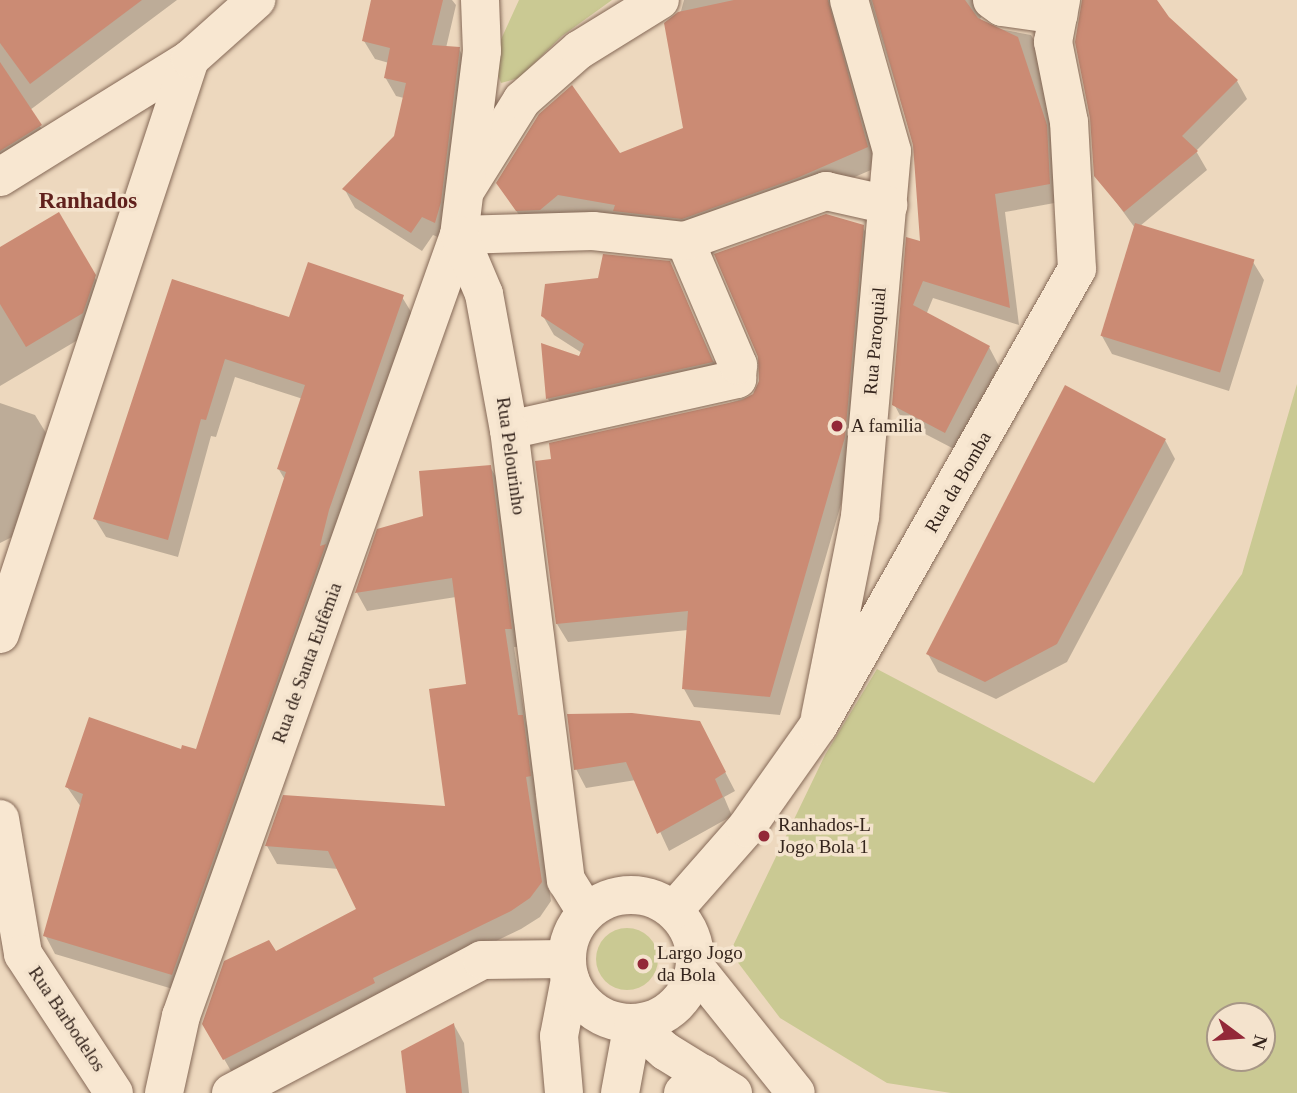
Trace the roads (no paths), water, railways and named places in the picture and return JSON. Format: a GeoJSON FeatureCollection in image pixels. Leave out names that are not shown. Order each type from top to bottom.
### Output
{"type":"FeatureCollection","features":[{"type":"Feature","properties":{"kind":"street"},"geometry":{"type":"LineString","coordinates":[[0,177],[190,59],[256,0]]}},
{"type":"Feature","properties":{"kind":"street"},"geometry":{"type":"LineString","coordinates":[[480,0],[482,51],[467,188],[459,235],[593,231],[685,242],[826,191],[888,205]]}},
{"type":"Feature","properties":{"kind":"street"},"geometry":{"type":"LineString","coordinates":[[467,188],[522,100],[579,50],[660,0]]}},
{"type":"Feature","properties":{"kind":"street","name":"Rua Paroquial"},"geometry":{"type":"LineString","coordinates":[[818,726],[860,517],[892,151],[849,0]]}},
{"type":"Feature","properties":{"kind":"street"},"geometry":{"type":"LineString","coordinates":[[992,0],[1002,7],[1060,7]]}},
{"type":"Feature","properties":{"kind":"street","name":"Rua da Bomba"},"geometry":{"type":"LineString","coordinates":[[674,910],[746,828],[818,726],[1077,269],[1069,122],[1053,42],[1060,7]]}},
{"type":"Feature","properties":{"kind":"street"},"geometry":{"type":"LineString","coordinates":[[0,634],[190,59]]}},
{"type":"Feature","properties":{"kind":"street","name":"Rua Pelourinho"},"geometry":{"type":"LineString","coordinates":[[459,235],[484,294],[509,430],[566,880],[586,912]]}},
{"type":"Feature","properties":{"kind":"street","name":"Rua de Santa Eufêmia"},"geometry":{"type":"LineString","coordinates":[[164,1093],[181,1016],[459,235]]}},
{"type":"Feature","properties":{"kind":"street"},"geometry":{"type":"LineString","coordinates":[[509,430],[737,379],[738,365],[685,242]]}},
{"type":"Feature","properties":{"kind":"street","name":"Rua Barbodelos"},"geometry":{"type":"LineString","coordinates":[[0,819],[23,954],[114,1093]]}},
{"type":"Feature","properties":{"kind":"street"},"geometry":{"type":"LineString","coordinates":[[564,1093],[559,1036],[575,926],[586,912],[621,895],[659,900],[674,910],[688,927],[695,967],[796,1093]]}},
{"type":"Feature","properties":{"kind":"street"},"geometry":{"type":"LineString","coordinates":[[231,1093],[482,960],[568,969]]}},
{"type":"Feature","properties":{"kind":"street"},"geometry":{"type":"LineString","coordinates":[[568,969],[588,1006],[609,1019],[633,1023],[662,1016],[674,1007],[695,967]]}},
{"type":"Feature","properties":{"kind":"street"},"geometry":{"type":"LineString","coordinates":[[633,1023],[706,1087]]}},
{"type":"Feature","properties":{"kind":"street"},"geometry":{"type":"LineString","coordinates":[[620,1093],[633,1023]]}},
{"type":"Feature","properties":{"kind":"place","name":"A familia"},"geometry":{"type":"Point","coordinates":[837,426]}},
{"type":"Feature","properties":{"kind":"place","name":"Ranhados-L Jogo Bola 1"},"geometry":{"type":"Point","coordinates":[764,836]}},
{"type":"Feature","properties":{"kind":"place","name":"Largo Jogo da Bola"},"geometry":{"type":"Point","coordinates":[643,964]}},
{"type":"Feature","properties":{"kind":"district","name":"Ranhados"},"geometry":{"type":"Point","coordinates":[88,201]}}]}
